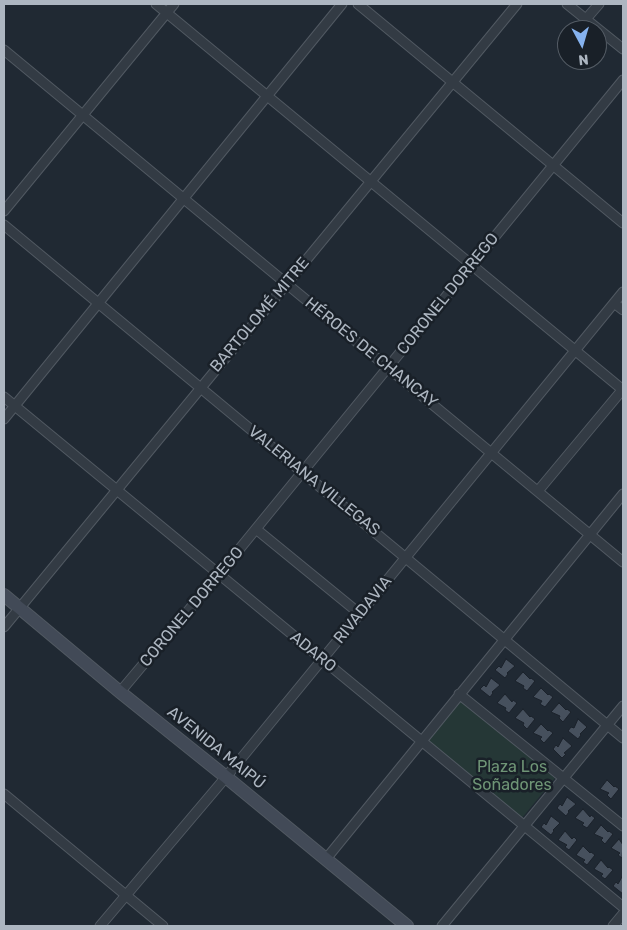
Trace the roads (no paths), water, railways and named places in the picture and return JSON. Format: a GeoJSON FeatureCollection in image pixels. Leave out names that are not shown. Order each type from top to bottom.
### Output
{"type":"FeatureCollection","features":[{"type":"Feature","properties":{"kind":"main road","name":"AVENIDA MAIPÚ"},"geometry":{"type":"LineString","coordinates":[[4,595],[406,926]]}},
{"type":"Feature","properties":{"kind":"street"},"geometry":{"type":"LineString","coordinates":[[156,4],[623,390],[538,491]]}},
{"type":"Feature","properties":{"kind":"street"},"geometry":{"type":"LineString","coordinates":[[4,211],[174,4]]}},
{"type":"Feature","properties":{"kind":"street"},"geometry":{"type":"LineString","coordinates":[[4,419],[342,4]]}},
{"type":"Feature","properties":{"kind":"street"},"geometry":{"type":"LineString","coordinates":[[358,4],[623,223]]}},
{"type":"Feature","properties":{"kind":"street","name":"BARTOLOMÉ MITRE"},"geometry":{"type":"LineString","coordinates":[[4,626],[517,4]]}},
{"type":"Feature","properties":{"kind":"street"},"geometry":{"type":"LineString","coordinates":[[567,4],[623,49]]}},
{"type":"Feature","properties":{"kind":"street"},"geometry":{"type":"LineString","coordinates":[[586,19],[599,4]]}},
{"type":"Feature","properties":{"kind":"street","name":"HÉROES DE CHANCAY"},"geometry":{"type":"LineString","coordinates":[[4,50],[623,562]]}},
{"type":"Feature","properties":{"kind":"street","name":"CORONEL DORREGO"},"geometry":{"type":"LineString","coordinates":[[120,692],[303,472],[623,80]]}},
{"type":"Feature","properties":{"kind":"street","name":"VALERIANA VILLEGAS"},"geometry":{"type":"LineString","coordinates":[[4,225],[623,738]]}},
{"type":"Feature","properties":{"kind":"street","name":"RIVADAVIA"},"geometry":{"type":"LineString","coordinates":[[100,926],[323,659],[623,292]]}},
{"type":"Feature","properties":{"kind":"street"},"geometry":{"type":"LineString","coordinates":[[614,303],[623,310]]}},
{"type":"Feature","properties":{"kind":"street","name":"ADARO"},"geometry":{"type":"LineString","coordinates":[[4,397],[623,907]]}},
{"type":"Feature","properties":{"kind":"street"},"geometry":{"type":"LineString","coordinates":[[326,859],[623,494]]}},
{"type":"Feature","properties":{"kind":"street"},"geometry":{"type":"LineString","coordinates":[[256,529],[360,614]]}},
{"type":"Feature","properties":{"kind":"street"},"geometry":{"type":"LineString","coordinates":[[459,694],[623,826]]}},
{"type":"Feature","properties":{"kind":"street"},"geometry":{"type":"LineString","coordinates":[[442,926],[623,706]]}},
{"type":"Feature","properties":{"kind":"street"},"geometry":{"type":"LineString","coordinates":[[4,794],[163,926]]}},
{"type":"Feature","properties":{"kind":"street"},"geometry":{"type":"LineString","coordinates":[[613,926],[623,914]]}},
{"type":"Feature","properties":{"kind":"park label","name":"Plaza Los Soñadores"},"geometry":{"type":"Point","coordinates":[512,776]}}]}
